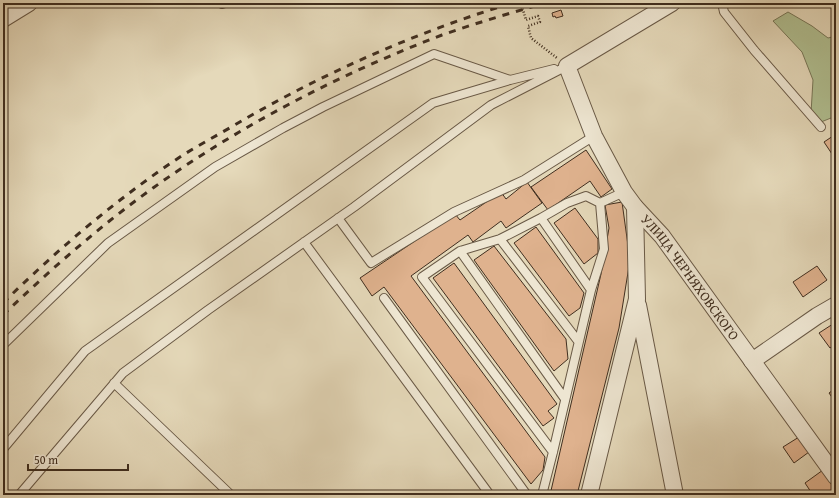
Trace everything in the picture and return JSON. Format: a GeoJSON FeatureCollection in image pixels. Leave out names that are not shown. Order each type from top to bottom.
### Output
{"type":"FeatureCollection","features":[{"type":"Feature","properties":{"kind":"street"},"geometry":{"type":"LineString","coordinates":[[3,19],[29,3]]}},
{"type":"Feature","properties":{"kind":"street"},"geometry":{"type":"LineString","coordinates":[[567,66],[672,3]]}},
{"type":"Feature","properties":{"kind":"street","name":"УЛИЦА ЧЕРНЯХОВСКОГО"},"geometry":{"type":"LineString","coordinates":[[567,66],[594,136],[624,192],[635,207],[662,236],[836,477]]}},
{"type":"Feature","properties":{"kind":"street"},"geometry":{"type":"LineString","coordinates":[[635,207],[637,299],[676,495]]}},
{"type":"Feature","properties":{"kind":"street"},"geometry":{"type":"LineString","coordinates":[[589,495],[637,299]]}},
{"type":"Feature","properties":{"kind":"street"},"geometry":{"type":"LineString","coordinates":[[752,361],[817,316],[836,305]]}},
{"type":"Feature","properties":{"kind":"lane"},"geometry":{"type":"LineString","coordinates":[[221,3],[225,3]]}},
{"type":"Feature","properties":{"kind":"lane"},"geometry":{"type":"LineString","coordinates":[[722,3],[724,12],[821,127]]}},
{"type":"Feature","properties":{"kind":"lane"},"geometry":{"type":"LineString","coordinates":[[3,345],[108,243],[215,167],[316,110],[434,54],[510,80]]}},
{"type":"Feature","properties":{"kind":"lane"},"geometry":{"type":"LineString","coordinates":[[3,449],[85,351],[433,103],[510,80],[567,66]]}},
{"type":"Feature","properties":{"kind":"lane"},"geometry":{"type":"LineString","coordinates":[[19,495],[114,384],[130,368],[338,218],[491,105],[567,66]]}},
{"type":"Feature","properties":{"kind":"lane"},"geometry":{"type":"LineString","coordinates":[[338,218],[371,263],[454,212],[524,180],[594,136]]}},
{"type":"Feature","properties":{"kind":"lane"},"geometry":{"type":"LineString","coordinates":[[600,203],[624,192]]}},
{"type":"Feature","properties":{"kind":"lane"},"geometry":{"type":"LineString","coordinates":[[553,452],[422,277],[460,252],[500,239],[567,203],[586,196],[600,203]]}},
{"type":"Feature","properties":{"kind":"lane"},"geometry":{"type":"LineString","coordinates":[[542,495],[574,366],[578,341],[590,290],[604,249],[600,203]]}},
{"type":"Feature","properties":{"kind":"lane"},"geometry":{"type":"LineString","coordinates":[[540,218],[590,290]]}},
{"type":"Feature","properties":{"kind":"lane"},"geometry":{"type":"LineString","coordinates":[[500,239],[578,341]]}},
{"type":"Feature","properties":{"kind":"lane"},"geometry":{"type":"LineString","coordinates":[[304,242],[490,495]]}},
{"type":"Feature","properties":{"kind":"lane"},"geometry":{"type":"LineString","coordinates":[[460,252],[565,399]]}},
{"type":"Feature","properties":{"kind":"lane"},"geometry":{"type":"LineString","coordinates":[[384,298],[527,495]]}},
{"type":"Feature","properties":{"kind":"lane"},"geometry":{"type":"LineString","coordinates":[[114,384],[231,495]]}},
{"type":"Feature","properties":{"kind":"path"},"geometry":{"type":"LineString","coordinates":[[521,3],[526,20],[538,16],[540,22],[528,26],[531,38],[567,66]]}},
{"type":"Feature","properties":{"kind":"green space"},"geometry":{"type":"Polygon","coordinates":[[[788,12],[812,26],[828,38],[836,36],[836,116],[816,124],[811,113],[813,80],[802,52],[773,21],[788,12]]]}},
{"type":"Feature","properties":{"kind":"building"},"geometry":{"type":"Polygon","coordinates":[[[561,10],[563,16],[556,18],[555,16],[553,17],[552,13],[561,10]]]}},
{"type":"Feature","properties":{"kind":"building"},"geometry":{"type":"Polygon","coordinates":[[[836,134],[836,160],[824,142],[836,134]]]}},
{"type":"Feature","properties":{"kind":"building"},"geometry":{"type":"Polygon","coordinates":[[[586,150],[612,189],[601,197],[590,181],[548,210],[531,187],[586,150]]]}},
{"type":"Feature","properties":{"kind":"building"},"geometry":{"type":"Polygon","coordinates":[[[527,182],[542,203],[506,228],[501,221],[473,242],[468,235],[411,276],[545,457],[543,470],[531,484],[384,287],[372,296],[360,278],[455,214],[460,220],[501,192],[506,199],[527,182]]]}},
{"type":"Feature","properties":{"kind":"building"},"geometry":{"type":"Polygon","coordinates":[[[622,202],[630,260],[619,328],[577,495],[550,495],[601,274],[609,228],[605,205],[622,202]]]}},
{"type":"Feature","properties":{"kind":"building"},"geometry":{"type":"Polygon","coordinates":[[[575,208],[598,239],[598,253],[584,264],[554,223],[575,208]]]}},
{"type":"Feature","properties":{"kind":"building"},"geometry":{"type":"Polygon","coordinates":[[[536,227],[584,293],[580,308],[569,316],[514,243],[536,227]]]}},
{"type":"Feature","properties":{"kind":"building"},"geometry":{"type":"Polygon","coordinates":[[[494,246],[566,339],[568,359],[554,371],[474,260],[494,246]]]}},
{"type":"Feature","properties":{"kind":"building"},"geometry":{"type":"Polygon","coordinates":[[[454,263],[557,404],[548,411],[554,418],[543,426],[433,278],[454,263]]]}},
{"type":"Feature","properties":{"kind":"building"},"geometry":{"type":"Polygon","coordinates":[[[817,266],[827,280],[803,297],[793,282],[817,266]]]}},
{"type":"Feature","properties":{"kind":"building"},"geometry":{"type":"Polygon","coordinates":[[[836,322],[836,344],[830,348],[819,333],[836,322]]]}},
{"type":"Feature","properties":{"kind":"building"},"geometry":{"type":"Polygon","coordinates":[[[836,388],[836,403],[829,393],[836,388]]]}},
{"type":"Feature","properties":{"kind":"building"},"geometry":{"type":"Polygon","coordinates":[[[799,437],[809,452],[794,463],[783,447],[799,437]]]}},
{"type":"Feature","properties":{"kind":"building"},"geometry":{"type":"Polygon","coordinates":[[[823,470],[836,488],[826,495],[813,495],[805,483],[823,470]]]}},
{"type":"Feature","properties":{"kind":"railway"},"geometry":{"type":"LineString","coordinates":[[3,303],[45,263],[90,224],[136,188],[183,155],[266,107],[334,72],[404,41],[512,3]]}},
{"type":"Feature","properties":{"kind":"railway"},"geometry":{"type":"LineString","coordinates":[[3,315],[76,249],[133,203],[187,165],[257,122],[330,83],[404,50],[442,35],[545,3]]}}]}
